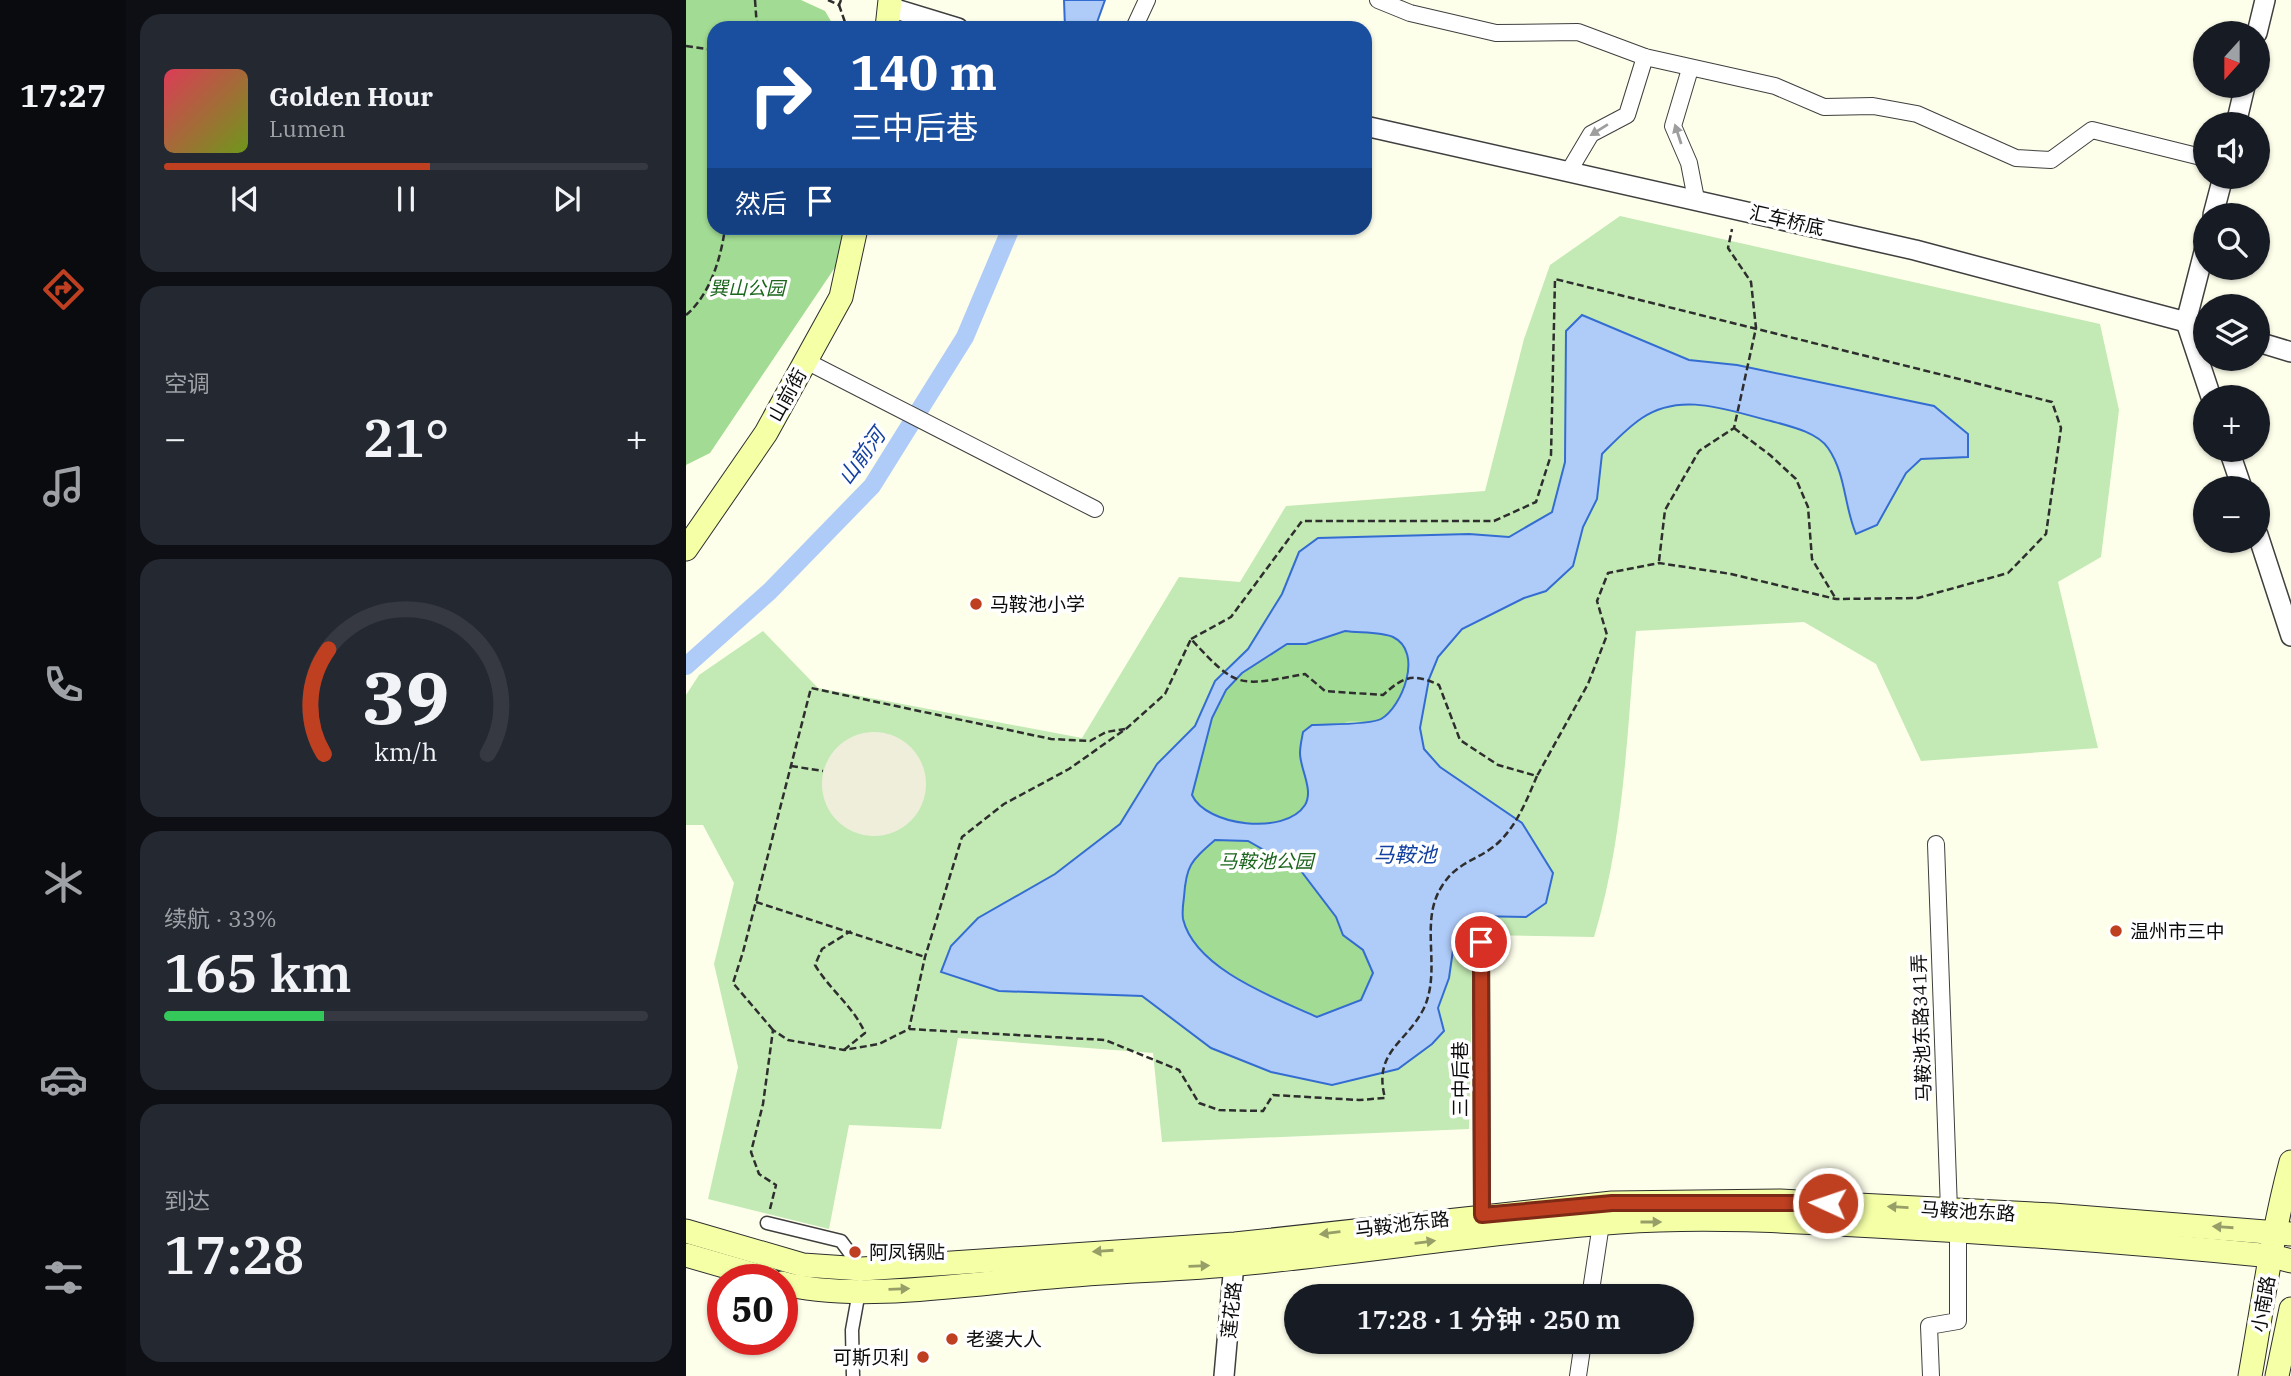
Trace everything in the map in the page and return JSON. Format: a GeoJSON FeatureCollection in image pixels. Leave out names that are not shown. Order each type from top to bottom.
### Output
{"type":"FeatureCollection","features":[{"type":"Feature","properties":{"kind":"main road","name":"山前街"},"geometry":{"type":"LineString","coordinates":[[686,549],[766,433],[841,298],[854,235]]}},
{"type":"Feature","properties":{"kind":"main road","name":"小南路"},"geometry":{"type":"LineString","coordinates":[[2249,1376],[2281,1259],[2291,1162]]}},
{"type":"Feature","properties":{"kind":"main road","name":"马鞍池东路"},"geometry":{"type":"LineString","coordinates":[[1235,1254],[1482,1215],[1612,1203],[1754,1201],[1953,1220],[2051,1235],[2281,1259]]}},
{"type":"Feature","properties":{"kind":"main road","name":"马鞍池东路"},"geometry":{"type":"LineString","coordinates":[[798,1288],[860,1279],[1235,1254],[1601,1224],[1953,1220],[2282,1232]]}},
{"type":"Feature","properties":{"kind":"main road","name":"马鞍池东路"},"geometry":{"type":"LineString","coordinates":[[686,1231],[860,1279]]}},
{"type":"Feature","properties":{"kind":"main road"},"geometry":{"type":"LineString","coordinates":[[686,1255],[717,1264]]}},
{"type":"Feature","properties":{"kind":"main road","name":"小南路"},"geometry":{"type":"LineString","coordinates":[[2277,1376],[2291,1309]]}},
{"type":"Feature","properties":{"kind":"street"},"geometry":{"type":"LineString","coordinates":[[1137,21],[1147,0]]}},
{"type":"Feature","properties":{"kind":"street"},"geometry":{"type":"LineString","coordinates":[[1378,0],[1410,13],[1496,33],[1578,32],[1645,57],[1775,86],[1824,107],[1873,106],[1917,114],[2016,158],[2051,160],[2092,130],[2193,155]]}},
{"type":"Feature","properties":{"kind":"street"},"geometry":{"type":"LineString","coordinates":[[2260,21],[2265,0]]}},
{"type":"Feature","properties":{"kind":"street"},"geometry":{"type":"LineString","coordinates":[[886,9],[931,21]]}},
{"type":"Feature","properties":{"kind":"street"},"geometry":{"type":"LineString","coordinates":[[1570,172],[1591,134],[1627,115],[1645,57]]}},
{"type":"Feature","properties":{"kind":"street"},"geometry":{"type":"LineString","coordinates":[[1690,69],[1673,126],[1689,163],[1696,199]]}},
{"type":"Feature","properties":{"kind":"street","name":"汇车桥底"},"geometry":{"type":"LineString","coordinates":[[1372,128],[1915,250],[2193,323]]}},
{"type":"Feature","properties":{"kind":"street"},"geometry":{"type":"LineString","coordinates":[[2270,346],[2291,352]]}},
{"type":"Feature","properties":{"kind":"street"},"geometry":{"type":"LineString","coordinates":[[806,361],[1096,509]]}},
{"type":"Feature","properties":{"kind":"street"},"geometry":{"type":"LineString","coordinates":[[2264,553],[2291,636]]}},
{"type":"Feature","properties":{"kind":"street","name":"马鞍池东路341弄"},"geometry":{"type":"LineString","coordinates":[[1931,1376],[1929,1326],[1958,1321],[1936,844]]}},
{"type":"Feature","properties":{"kind":"street","name":"三中后巷"},"geometry":{"type":"LineString","coordinates":[[1481,942],[1482,1215]]}},
{"type":"Feature","properties":{"kind":"street"},"geometry":{"type":"LineString","coordinates":[[766,1223],[841,1241],[860,1279],[852,1330],[853,1376]]}},
{"type":"Feature","properties":{"kind":"street"},"geometry":{"type":"LineString","coordinates":[[1592,1284],[1601,1224]]}},
{"type":"Feature","properties":{"kind":"street","name":"莲花路"},"geometry":{"type":"LineString","coordinates":[[1224,1376],[1235,1254]]}},
{"type":"Feature","properties":{"kind":"street"},"geometry":{"type":"LineString","coordinates":[[1578,1376],[1581,1354]]}},
{"type":"Feature","properties":{"kind":"path"},"geometry":{"type":"LineString","coordinates":[[755,0],[756,21]]}},
{"type":"Feature","properties":{"kind":"path"},"geometry":{"type":"LineString","coordinates":[[828,0],[839,5]]}},
{"type":"Feature","properties":{"kind":"path"},"geometry":{"type":"LineString","coordinates":[[841,0],[839,5],[845,21]]}},
{"type":"Feature","properties":{"kind":"path"},"geometry":{"type":"LineString","coordinates":[[686,46],[707,49]]}},
{"type":"Feature","properties":{"kind":"path"},"geometry":{"type":"LineString","coordinates":[[1659,563],[1665,510],[1699,451],[1734,428],[1756,328],[1751,282],[1728,248],[1737,208]]}},
{"type":"Feature","properties":{"kind":"path"},"geometry":{"type":"LineString","coordinates":[[686,315],[695,307],[719,263],[724,235]]}},
{"type":"Feature","properties":{"kind":"path"},"geometry":{"type":"LineString","coordinates":[[909,1029],[925,957],[962,837],[1004,804],[1069,769],[1126,728],[1165,694],[1191,639],[1231,617],[1302,522],[1494,521],[1536,502],[1551,455],[1555,279],[2052,402],[2061,428],[2046,534],[2008,573],[1918,598],[1836,599],[1731,574],[1659,563],[1608,573],[1597,601],[1607,635],[1588,684],[1537,776],[1521,813],[1500,842],[1454,869],[1440,889],[1429,913],[1431,972],[1423,1010],[1387,1056],[1381,1083],[1385,1098],[1359,1100],[1273,1095],[1263,1111],[1219,1110],[1199,1103],[1179,1070],[1105,1040],[909,1029],[879,1044],[844,1050],[788,1040],[773,1030],[733,983],[811,688],[1051,739],[1090,741],[1106,732],[1126,728]]}},
{"type":"Feature","properties":{"kind":"path"},"geometry":{"type":"LineString","coordinates":[[1734,428],[1796,479],[1808,506],[1812,559],[1836,599]]}},
{"type":"Feature","properties":{"kind":"path"},"geometry":{"type":"LineString","coordinates":[[1191,639],[1229,677],[1246,683],[1305,674],[1325,691],[1383,695],[1400,680],[1421,677],[1439,685],[1460,740],[1498,765],[1537,776]]}},
{"type":"Feature","properties":{"kind":"path"},"geometry":{"type":"LineString","coordinates":[[791,765],[823,771]]}},
{"type":"Feature","properties":{"kind":"path"},"geometry":{"type":"LineString","coordinates":[[756,902],[925,957]]}},
{"type":"Feature","properties":{"kind":"path"},"geometry":{"type":"LineString","coordinates":[[844,1050],[865,1033],[859,1018],[826,983],[815,965],[822,949],[851,931]]}},
{"type":"Feature","properties":{"kind":"path"},"geometry":{"type":"LineString","coordinates":[[766,1223],[776,1185],[759,1174],[751,1152],[763,1104],[773,1030]]}},
{"type":"Feature","properties":{"kind":"green space","name":"巽山公园"},"geometry":{"type":"Polygon","coordinates":[[[686,0],[801,0],[825,11],[831,21],[707,21],[707,235],[842,235],[838,263],[710,453],[686,465],[686,0]]]}},
{"type":"Feature","properties":{"kind":"green space","name":"马鞍池公园"},"geometry":{"type":"Polygon","coordinates":[[[1620,216],[2100,324],[2119,410],[2101,557],[2058,582],[2098,748],[1921,761],[1876,664],[1804,622],[1636,631],[1618,824],[1594,937],[1474,935],[1469,1129],[1162,1142],[1153,1053],[958,1038],[941,1129],[849,1125],[829,1229],[708,1199],[738,1067],[714,964],[734,883],[703,825],[686,825],[686,695],[699,675],[763,631],[818,688],[1082,738],[1179,577],[1240,582],[1286,506],[1485,491],[1524,339],[1550,265],[1620,216]]]}},
{"type":"Feature","properties":{"kind":"green space"},"geometry":{"type":"Polygon","coordinates":[[[1345,631],[1382,635],[1393,638],[1402,645],[1407,655],[1406,680],[1396,704],[1388,714],[1376,722],[1353,721],[1338,726],[1300,755],[1307,785],[1306,803],[1298,814],[1284,821],[1249,823],[1231,820],[1200,805],[1192,795],[1212,718],[1226,690],[1242,673],[1287,644],[1306,644],[1345,631]]]}},
{"type":"Feature","properties":{"kind":"green space"},"geometry":{"type":"Polygon","coordinates":[[[1215,840],[1248,841],[1302,871],[1336,917],[1343,935],[1363,950],[1373,973],[1361,1000],[1317,1017],[1239,980],[1204,953],[1191,937],[1183,919],[1183,905],[1188,870],[1200,853],[1215,840]]]}},
{"type":"Feature","properties":{"kind":"shaded area"},"geometry":{"type":"Polygon","coordinates":[[[874,732],[894,736],[911,747],[922,764],[926,784],[922,804],[911,821],[894,832],[874,836],[854,832],[837,821],[826,804],[822,784],[826,764],[837,747],[854,736],[874,732]]]}},
{"type":"Feature","properties":{"kind":"water"},"geometry":{"type":"Polygon","coordinates":[[[1064,0],[1105,0],[1098,21],[1065,21],[1064,0]]]}},
{"type":"Feature","properties":{"kind":"water","name":"马鞍池"},"geometry":{"type":"Polygon","coordinates":[[[1582,315],[1689,360],[1737,365],[1934,406],[1968,434],[1968,457],[1921,459],[1906,473],[1877,525],[1856,534],[1834,458],[1823,442],[1794,428],[1706,406],[1673,406],[1642,418],[1602,454],[1597,499],[1583,527],[1573,566],[1546,591],[1524,598],[1462,629],[1438,657],[1429,679],[1420,728],[1424,749],[1440,767],[1522,823],[1553,873],[1546,903],[1526,917],[1473,916],[1455,936],[1449,978],[1438,1008],[1444,1031],[1432,1044],[1398,1069],[1332,1085],[1271,1072],[1211,1048],[1142,996],[999,991],[941,972],[951,946],[978,918],[1055,874],[1120,824],[1157,764],[1195,726],[1215,681],[1248,649],[1282,594],[1299,552],[1318,538],[1469,534],[1509,537],[1552,512],[1565,462],[1566,331],[1582,315]],[[1345,631],[1306,644],[1287,644],[1242,673],[1226,690],[1212,718],[1192,795],[1200,806],[1229,820],[1246,823],[1264,824],[1295,815],[1305,805],[1308,793],[1300,753],[1303,732],[1312,725],[1376,721],[1389,713],[1402,692],[1406,679],[1407,654],[1402,644],[1388,635],[1345,631]],[[1215,840],[1191,864],[1185,886],[1183,919],[1190,937],[1203,953],[1239,980],[1317,1017],[1361,1000],[1373,973],[1363,950],[1343,935],[1336,917],[1301,871],[1248,841],[1215,840]]]}},
{"type":"Feature","properties":{"kind":"waterway","name":"山前河"},"geometry":{"type":"LineString","coordinates":[[686,666],[770,591],[872,486],[965,337],[1008,235]]}},
{"type":"Feature","properties":{"kind":"place","name":"马鞍池小学"},"geometry":{"type":"Point","coordinates":[976,604]}},
{"type":"Feature","properties":{"kind":"place","name":"温州市三中"},"geometry":{"type":"Point","coordinates":[2116,931]}},
{"type":"Feature","properties":{"kind":"place","name":"阿凤锅贴"},"geometry":{"type":"Point","coordinates":[855,1252]}},
{"type":"Feature","properties":{"kind":"place","name":"老婆大人"},"geometry":{"type":"Point","coordinates":[952,1339]}},
{"type":"Feature","properties":{"kind":"place","name":"可斯贝利"},"geometry":{"type":"Point","coordinates":[923,1357]}},
{"type":"Feature","properties":{"kind":"route"},"geometry":{"type":"LineString","coordinates":[[1481,942],[1482,1215],[1612,1203],[1828,1203]]}}]}
